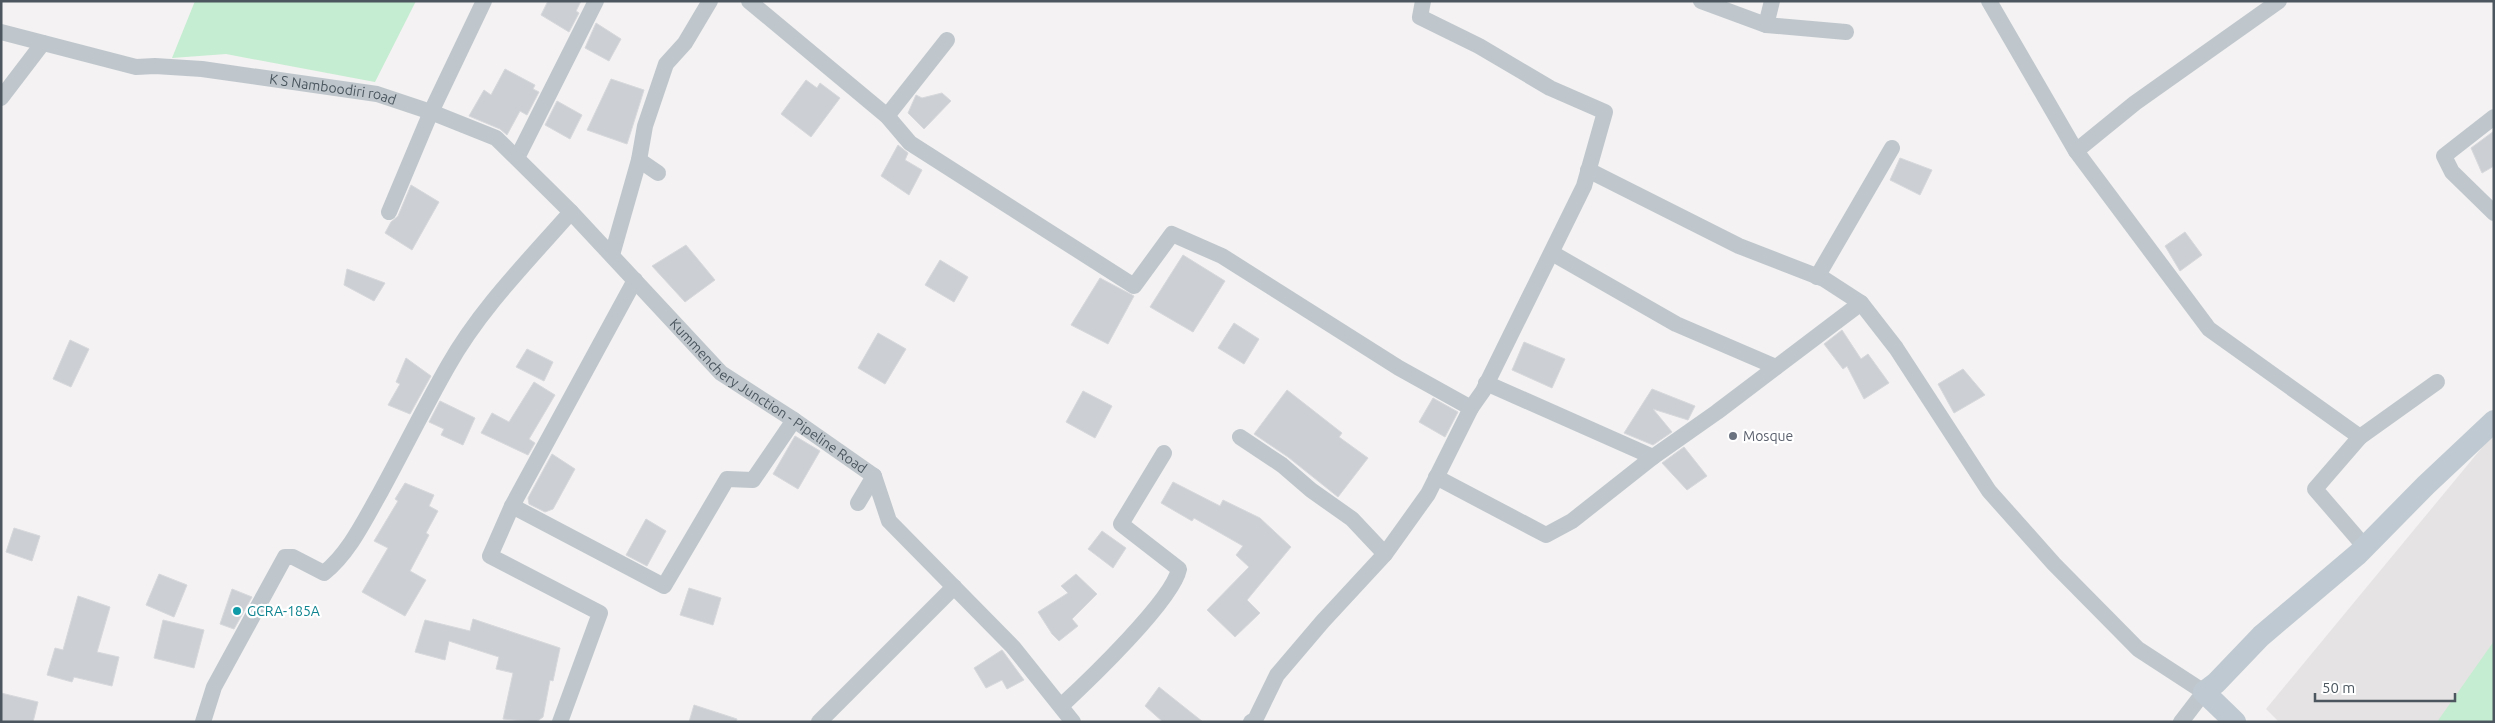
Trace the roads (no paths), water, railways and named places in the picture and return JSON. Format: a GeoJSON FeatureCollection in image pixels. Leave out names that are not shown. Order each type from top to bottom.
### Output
{"type":"FeatureCollection","features":[{"type":"Feature","properties":{"kind":"main road"},"geometry":{"type":"LineString","coordinates":[[2235,722],[2204,692],[2216,684],[2261,636],[2365,547],[2494,420]]}},
{"type":"Feature","properties":{"kind":"street"},"geometry":{"type":"LineString","coordinates":[[389,212],[432,112],[484,1]]}},
{"type":"Feature","properties":{"kind":"street"},"geometry":{"type":"LineString","coordinates":[[516,158],[596,1]]}},
{"type":"Feature","properties":{"kind":"street"},"geometry":{"type":"LineString","coordinates":[[612,255],[639,160],[645,126],[666,64],[685,42],[710,1]]}},
{"type":"Feature","properties":{"kind":"street"},"geometry":{"type":"LineString","coordinates":[[749,1],[887,116],[910,143],[1134,286],[1172,234],[1222,256],[1399,368],[1471,408]]}},
{"type":"Feature","properties":{"kind":"street"},"geometry":{"type":"LineString","coordinates":[[1251,722],[1255,720],[1277,676],[1322,621],[1385,554],[1428,494],[1552,253],[1584,186],[1605,112],[1550,88],[1479,46],[1420,18],[1423,1]]}},
{"type":"Feature","properties":{"kind":"street"},"geometry":{"type":"LineString","coordinates":[[1701,1],[1766,25],[1846,32]]}},
{"type":"Feature","properties":{"kind":"street"},"geometry":{"type":"LineString","coordinates":[[1766,25],[1772,1]]}},
{"type":"Feature","properties":{"kind":"street"},"geometry":{"type":"LineString","coordinates":[[1989,1],[2076,151],[2209,329],[2360,437]]}},
{"type":"Feature","properties":{"kind":"street"},"geometry":{"type":"LineString","coordinates":[[2076,151],[2136,103],[2279,1]]}},
{"type":"Feature","properties":{"kind":"street","name":"K S Namboodiri road"},"geometry":{"type":"LineString","coordinates":[[1,32],[136,67],[156,66],[202,69],[378,94],[432,112],[496,138],[612,255]]}},
{"type":"Feature","properties":{"kind":"street"},"geometry":{"type":"LineString","coordinates":[[887,116],[947,40]]}},
{"type":"Feature","properties":{"kind":"street"},"geometry":{"type":"LineString","coordinates":[[1,98],[44,43]]}},
{"type":"Feature","properties":{"kind":"street"},"geometry":{"type":"LineString","coordinates":[[2494,117],[2444,156],[2452,172],[2494,213]]}},
{"type":"Feature","properties":{"kind":"street"},"geometry":{"type":"LineString","coordinates":[[1817,276],[1892,148]]}},
{"type":"Feature","properties":{"kind":"street"},"geometry":{"type":"LineString","coordinates":[[639,160],[658,174]]}},
{"type":"Feature","properties":{"kind":"street"},"geometry":{"type":"LineString","coordinates":[[1588,170],[1739,246],[1817,276],[1861,303],[1896,348],[1989,491],[2054,564],[2138,649],[2204,692],[2181,722]]}},
{"type":"Feature","properties":{"kind":"street"},"geometry":{"type":"LineString","coordinates":[[203,722],[214,687],[285,557],[293,557],[324,573],[336,564],[362,526],[388,481],[448,365],[482,314],[571,212]]}},
{"type":"Feature","properties":{"kind":"street"},"geometry":{"type":"LineString","coordinates":[[1552,253],[1676,324],[1776,367]]}},
{"type":"Feature","properties":{"kind":"street","name":"Kummenchery Junction - Pipeline Road"},"geometry":{"type":"LineString","coordinates":[[612,255],[721,373],[794,420],[874,476],[889,521],[1013,648],[1073,722]]}},
{"type":"Feature","properties":{"kind":"street"},"geometry":{"type":"LineString","coordinates":[[560,722],[600,613],[490,556],[512,506],[635,280]]}},
{"type":"Feature","properties":{"kind":"street"},"geometry":{"type":"LineString","coordinates":[[1436,477],[1546,535],[1572,521],[1653,456],[1861,303]]}},
{"type":"Feature","properties":{"kind":"street"},"geometry":{"type":"LineString","coordinates":[[2365,547],[2315,489],[2360,437],[2437,382]]}},
{"type":"Feature","properties":{"kind":"street"},"geometry":{"type":"LineString","coordinates":[[1486,383],[1653,456]]}},
{"type":"Feature","properties":{"kind":"street"},"geometry":{"type":"LineString","coordinates":[[512,506],[664,586],[726,479],[753,480],[794,420]]}},
{"type":"Feature","properties":{"kind":"street"},"geometry":{"type":"LineString","coordinates":[[1240,437],[1282,465],[1311,490],[1352,520],[1385,554]]}},
{"type":"Feature","properties":{"kind":"street"},"geometry":{"type":"LineString","coordinates":[[1061,706],[1090,678],[1162,600],[1178,577],[1179,569],[1121,524],[1164,453]]}},
{"type":"Feature","properties":{"kind":"street"},"geometry":{"type":"LineString","coordinates":[[858,503],[874,476]]}},
{"type":"Feature","properties":{"kind":"street"},"geometry":{"type":"LineString","coordinates":[[819,722],[954,587]]}},
{"type":"Feature","properties":{"kind":"place","name":"Mosque"},"geometry":{"type":"Point","coordinates":[1733,436]}},
{"type":"Feature","properties":{"kind":"place","name":"GCRA-185A"},"geometry":{"type":"Point","coordinates":[237,611]}}]}
